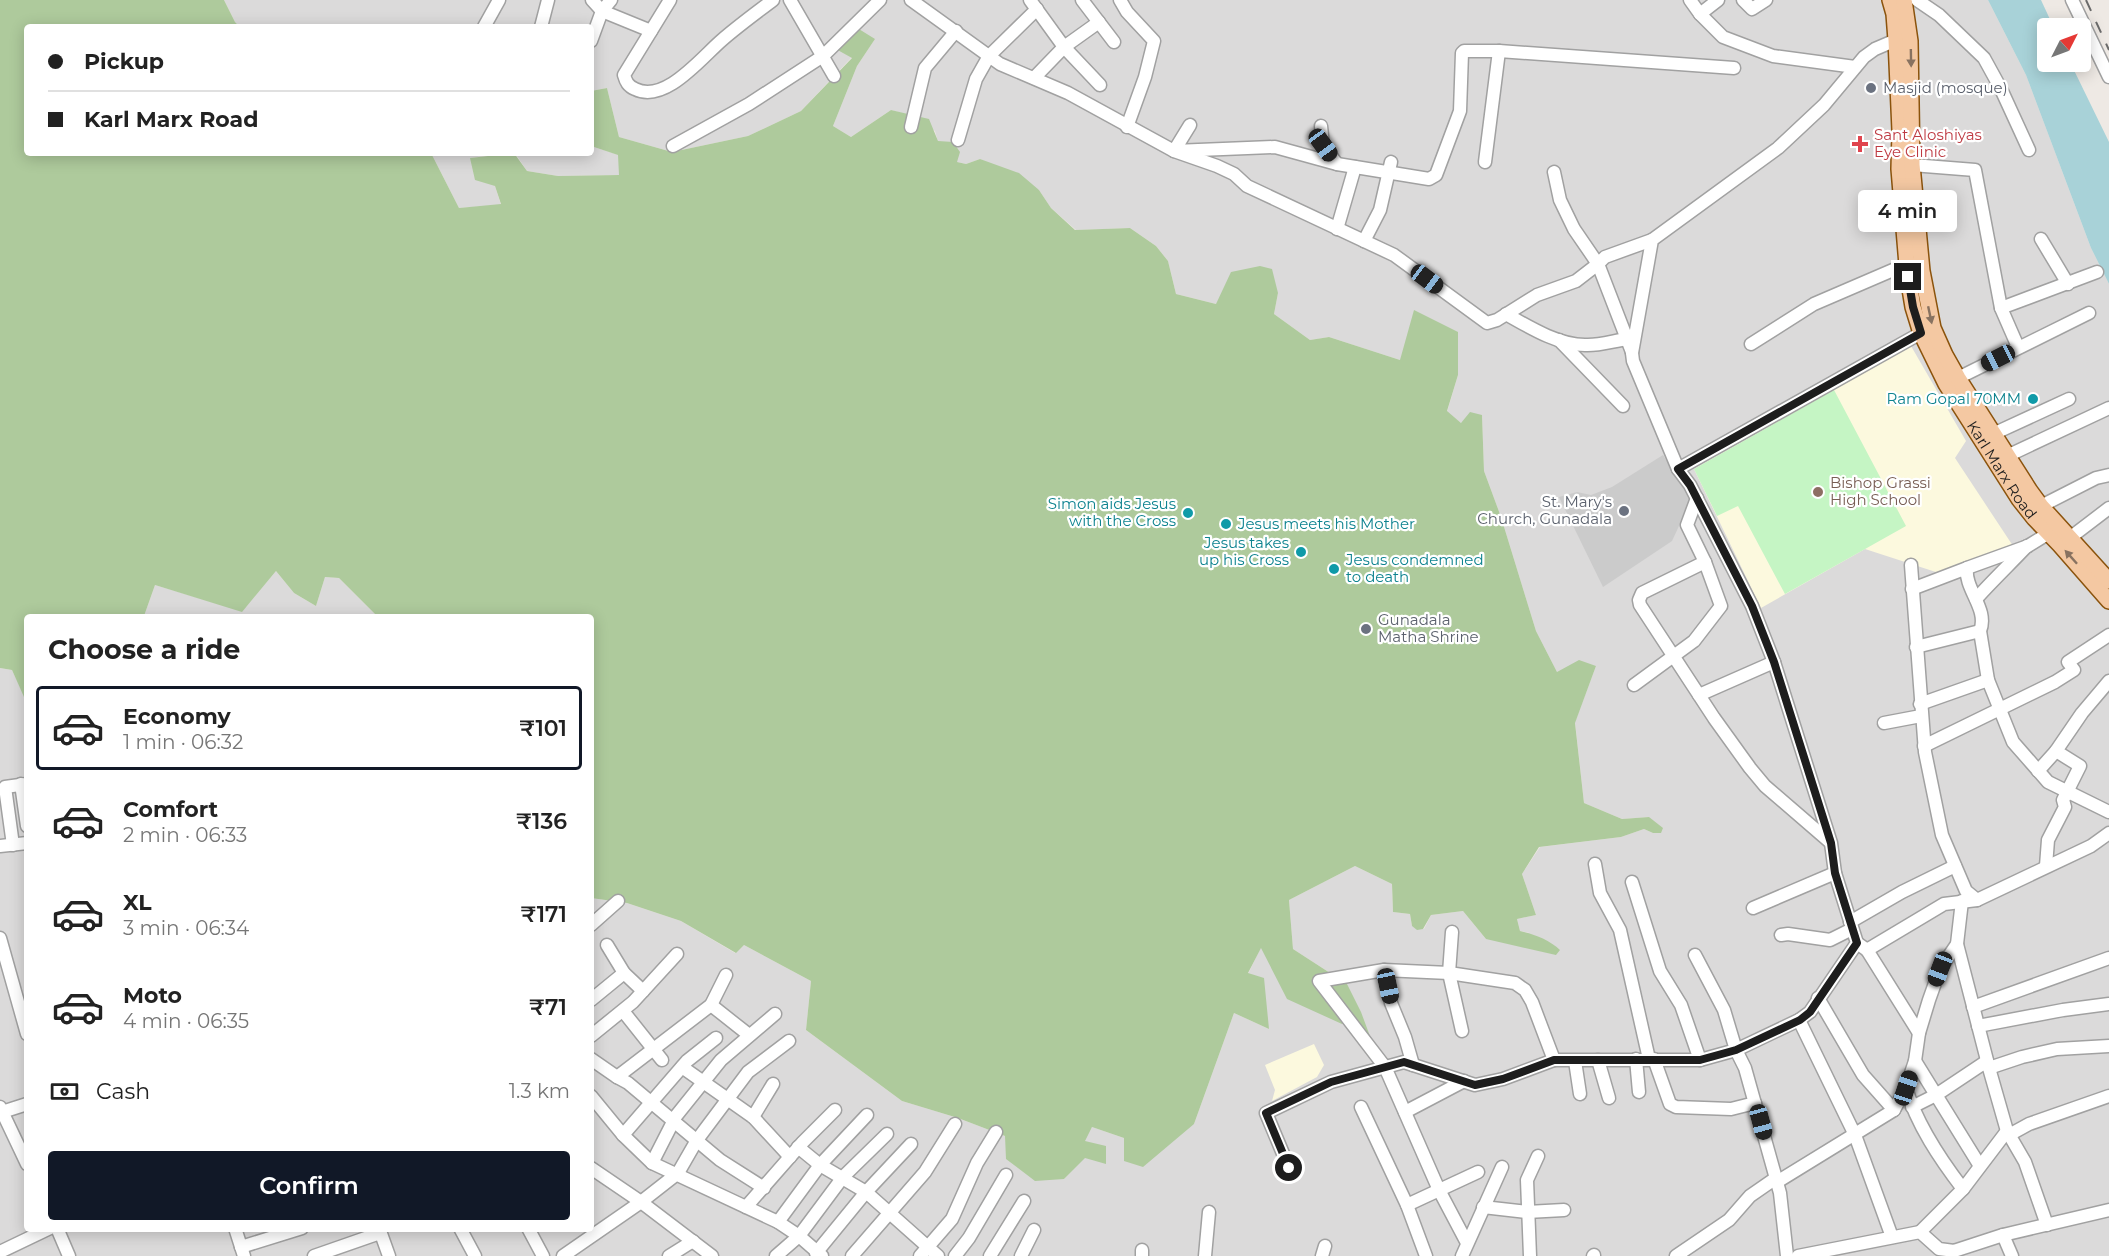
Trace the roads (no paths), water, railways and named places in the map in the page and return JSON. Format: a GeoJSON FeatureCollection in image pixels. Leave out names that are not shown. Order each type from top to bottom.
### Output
{"type":"FeatureCollection","features":[{"type":"Feature","properties":{"kind":"main road","name":"Karl Marx Road"},"geometry":{"type":"LineString","coordinates":[[1890,0],[1894,14],[1896,40],[1900,131],[1899,168],[1907,264],[1913,307],[1921,333],[1946,384],[1975,419],[1993,434],[2041,506],[2106,572]]}},
{"type":"Feature","properties":{"kind":"main road","name":"Karl Marx Road"},"geometry":{"type":"LineString","coordinates":[[1910,1],[1912,165],[1922,271],[1933,328],[1975,419],[2019,499],[2109,601]]}},
{"type":"Feature","properties":{"kind":"street"},"geometry":{"type":"LineString","coordinates":[[486,24],[499,0]]}},
{"type":"Feature","properties":{"kind":"street"},"geometry":{"type":"LineString","coordinates":[[542,24],[548,0]]}},
{"type":"Feature","properties":{"kind":"street"},"geometry":{"type":"LineString","coordinates":[[592,0],[602,11],[651,32]]}},
{"type":"Feature","properties":{"kind":"street"},"geometry":{"type":"LineString","coordinates":[[594,32],[602,11],[611,0]]}},
{"type":"Feature","properties":{"kind":"street"},"geometry":{"type":"LineString","coordinates":[[670,0],[624,75],[631,87],[644,94],[658,91],[688,72],[722,40],[773,0]]}},
{"type":"Feature","properties":{"kind":"street"},"geometry":{"type":"LineString","coordinates":[[790,0],[834,76]]}},
{"type":"Feature","properties":{"kind":"street"},"geometry":{"type":"LineString","coordinates":[[673,146],[749,104],[823,56],[880,0]]}},
{"type":"Feature","properties":{"kind":"street"},"geometry":{"type":"LineString","coordinates":[[911,0],[1000,64],[1068,93],[1174,151],[1234,174],[1247,186],[1394,255],[1487,322],[1497,320],[1537,295],[1576,281],[1605,257],[1652,240],[1778,148],[1824,105],[1855,67],[1875,49],[1896,40]]}},
{"type":"Feature","properties":{"kind":"street"},"geometry":{"type":"LineString","coordinates":[[1082,0],[1114,42]]}},
{"type":"Feature","properties":{"kind":"street"},"geometry":{"type":"LineString","coordinates":[[1120,0],[1127,12],[1155,41],[1127,127]]}},
{"type":"Feature","properties":{"kind":"street"},"geometry":{"type":"LineString","coordinates":[[1690,0],[1723,38],[1773,56],[1855,67]]}},
{"type":"Feature","properties":{"kind":"street"},"geometry":{"type":"LineString","coordinates":[[1700,14],[1718,0]]}},
{"type":"Feature","properties":{"kind":"street"},"geometry":{"type":"LineString","coordinates":[[1743,0],[1752,9],[1766,0]]}},
{"type":"Feature","properties":{"kind":"street"},"geometry":{"type":"LineString","coordinates":[[2072,0],[2109,77]]}},
{"type":"Feature","properties":{"kind":"street"},"geometry":{"type":"LineString","coordinates":[[1910,1],[1939,15],[1984,58],[2029,150]]}},
{"type":"Feature","properties":{"kind":"street"},"geometry":{"type":"LineString","coordinates":[[958,140],[976,79],[988,56],[1033,4],[1064,47],[1100,85]]}},
{"type":"Feature","properties":{"kind":"street"},"geometry":{"type":"LineString","coordinates":[[1034,78],[1064,47],[1099,22]]}},
{"type":"Feature","properties":{"kind":"street"},"geometry":{"type":"LineString","coordinates":[[911,128],[925,68],[956,31]]}},
{"type":"Feature","properties":{"kind":"street"},"geometry":{"type":"LineString","coordinates":[[1174,151],[1275,147],[1337,164],[1373,169],[1390,168],[1430,179],[1436,175],[1460,111],[1462,53],[1468,50],[1734,68]]}},
{"type":"Feature","properties":{"kind":"street"},"geometry":{"type":"LineString","coordinates":[[1485,162],[1498,51]]}},
{"type":"Feature","properties":{"kind":"street"},"geometry":{"type":"LineString","coordinates":[[1174,151],[1190,125]]}},
{"type":"Feature","properties":{"kind":"street"},"geometry":{"type":"LineString","coordinates":[[1321,126],[1323,145],[1337,164]]}},
{"type":"Feature","properties":{"kind":"street"},"geometry":{"type":"LineString","coordinates":[[1912,165],[1975,170],[2001,308],[2018,347]]}},
{"type":"Feature","properties":{"kind":"street"},"geometry":{"type":"LineString","coordinates":[[1337,229],[1355,167]]}},
{"type":"Feature","properties":{"kind":"street"},"geometry":{"type":"LineString","coordinates":[[1364,241],[1380,210],[1390,168]]}},
{"type":"Feature","properties":{"kind":"street"},"geometry":{"type":"LineString","coordinates":[[1554,172],[1560,200],[1574,229],[1598,264],[1627,339],[1633,361],[1678,469],[1696,498],[1752,606],[1774,662],[1831,843],[1835,873],[1851,925],[1862,946],[1919,1033]]}},
{"type":"Feature","properties":{"kind":"street"},"geometry":{"type":"LineString","coordinates":[[2041,239],[2068,284]]}},
{"type":"Feature","properties":{"kind":"street"},"geometry":{"type":"LineString","coordinates":[[1632,353],[1652,240]]}},
{"type":"Feature","properties":{"kind":"street"},"geometry":{"type":"LineString","coordinates":[[1751,344],[1814,304],[1907,264]]}},
{"type":"Feature","properties":{"kind":"street"},"geometry":{"type":"LineString","coordinates":[[2001,308],[2097,272]]}},
{"type":"Feature","properties":{"kind":"street"},"geometry":{"type":"LineString","coordinates":[[1958,378],[2089,313]]}},
{"type":"Feature","properties":{"kind":"street"},"geometry":{"type":"LineString","coordinates":[[1506,314],[1558,339],[1586,346],[1627,339]]}},
{"type":"Feature","properties":{"kind":"street"},"geometry":{"type":"LineString","coordinates":[[1678,469],[1921,333]]}},
{"type":"Feature","properties":{"kind":"street"},"geometry":{"type":"LineString","coordinates":[[1558,339],[1623,406]]}},
{"type":"Feature","properties":{"kind":"street"},"geometry":{"type":"LineString","coordinates":[[1993,434],[2069,399]]}},
{"type":"Feature","properties":{"kind":"street"},"geometry":{"type":"LineString","coordinates":[[2007,456],[2109,408]]}},
{"type":"Feature","properties":{"kind":"street"},"geometry":{"type":"LineString","coordinates":[[2041,506],[2096,478],[2109,475]]}},
{"type":"Feature","properties":{"kind":"street"},"geometry":{"type":"LineString","coordinates":[[1634,685],[1694,641],[1721,606],[1705,562],[1687,525],[1696,498]]}},
{"type":"Feature","properties":{"kind":"street"},"geometry":{"type":"LineString","coordinates":[[2071,537],[2109,508]]}},
{"type":"Feature","properties":{"kind":"street"},"geometry":{"type":"LineString","coordinates":[[1976,599],[1997,575],[2028,546],[2049,533]]}},
{"type":"Feature","properties":{"kind":"street"},"geometry":{"type":"LineString","coordinates":[[1912,589],[2028,546]]}},
{"type":"Feature","properties":{"kind":"street"},"geometry":{"type":"LineString","coordinates":[[1705,562],[1642,593],[1639,600],[1649,621],[1750,768],[1765,786],[1831,843]]}},
{"type":"Feature","properties":{"kind":"street"},"geometry":{"type":"LineString","coordinates":[[1911,565],[1924,746],[1942,835],[1966,891],[1977,900]]}},
{"type":"Feature","properties":{"kind":"street"},"geometry":{"type":"LineString","coordinates":[[1967,568],[1966,576],[1980,610],[1982,625],[1980,631],[1988,680],[2013,742],[2048,782],[2109,812]]}},
{"type":"Feature","properties":{"kind":"street"},"geometry":{"type":"LineString","coordinates":[[1916,647],[1980,631]]}},
{"type":"Feature","properties":{"kind":"street"},"geometry":{"type":"LineString","coordinates":[[1924,746],[2027,697],[2074,670],[2068,662],[2109,635]]}},
{"type":"Feature","properties":{"kind":"street"},"geometry":{"type":"LineString","coordinates":[[1699,695],[1774,662]]}},
{"type":"Feature","properties":{"kind":"street"},"geometry":{"type":"LineString","coordinates":[[1884,723],[1921,710],[1988,680]]}},
{"type":"Feature","properties":{"kind":"street"},"geometry":{"type":"LineString","coordinates":[[2038,771],[2109,681]]}},
{"type":"Feature","properties":{"kind":"street"},"geometry":{"type":"LineString","coordinates":[[2046,866],[2048,840],[2064,807],[2063,800],[2080,766],[2056,751]]}},
{"type":"Feature","properties":{"kind":"street"},"geometry":{"type":"LineString","coordinates":[[24,784],[2,787],[6,846],[24,843]]}},
{"type":"Feature","properties":{"kind":"street"},"geometry":{"type":"LineString","coordinates":[[1289,1168],[1266,1113],[1331,1082],[1404,1062],[1475,1085],[1496,1081],[1554,1060],[1700,1060],[1736,1050],[1800,1020],[1810,1012],[1818,998],[1862,946],[1944,904],[1977,900],[2091,846],[2109,833]]}},
{"type":"Feature","properties":{"kind":"street"},"geometry":{"type":"LineString","coordinates":[[1595,864],[1600,893],[1620,930],[1652,1059],[1670,1104],[1676,1107],[1731,1109],[1755,1103]]}},
{"type":"Feature","properties":{"kind":"street"},"geometry":{"type":"LineString","coordinates":[[1781,935],[1830,940],[1902,892],[1955,866]]}},
{"type":"Feature","properties":{"kind":"street"},"geometry":{"type":"LineString","coordinates":[[1753,908],[1835,873]]}},
{"type":"Feature","properties":{"kind":"street"},"geometry":{"type":"LineString","coordinates":[[1632,882],[1660,971],[1681,1005],[1700,1060]]}},
{"type":"Feature","properties":{"kind":"street"},"geometry":{"type":"LineString","coordinates":[[594,922],[618,901]]}},
{"type":"Feature","properties":{"kind":"street"},"geometry":{"type":"LineString","coordinates":[[1962,901],[1957,944],[1973,1007],[2008,1133],[2025,1162],[2047,1225]]}},
{"type":"Feature","properties":{"kind":"street"},"geometry":{"type":"LineString","coordinates":[[1452,932],[1449,974],[1462,1031]]}},
{"type":"Feature","properties":{"kind":"street"},"geometry":{"type":"LineString","coordinates":[[0,938],[24,1023]]}},
{"type":"Feature","properties":{"kind":"street"},"geometry":{"type":"LineString","coordinates":[[1676,1256],[1730,1220],[1750,1196],[1894,1110],[1906,1088],[1915,1061],[1919,1033],[1940,969],[1957,944]]}},
{"type":"Feature","properties":{"kind":"street"},"geometry":{"type":"LineString","coordinates":[[607,945],[624,973],[643,991]]}},
{"type":"Feature","properties":{"kind":"street"},"geometry":{"type":"LineString","coordinates":[[594,1034],[623,1011],[677,954]]}},
{"type":"Feature","properties":{"kind":"street"},"geometry":{"type":"LineString","coordinates":[[1695,955],[1724,1010],[1736,1050],[1745,1068],[1780,1193],[1787,1256]]}},
{"type":"Feature","properties":{"kind":"street"},"geometry":{"type":"LineString","coordinates":[[1973,1007],[2109,958]]}},
{"type":"Feature","properties":{"kind":"street"},"geometry":{"type":"LineString","coordinates":[[1384,969],[1391,1003],[1405,1037],[1413,1065]]}},
{"type":"Feature","properties":{"kind":"street"},"geometry":{"type":"LineString","coordinates":[[1467,1243],[1439,1190],[1385,1067],[1319,981],[1384,969],[1449,974],[1515,983],[1525,990],[1532,1002],[1554,1060]]}},
{"type":"Feature","properties":{"kind":"street"},"geometry":{"type":"LineString","coordinates":[[594,998],[624,973]]}},
{"type":"Feature","properties":{"kind":"street"},"geometry":{"type":"LineString","coordinates":[[618,1077],[711,1005],[726,975]]}},
{"type":"Feature","properties":{"kind":"street"},"geometry":{"type":"LineString","coordinates":[[1818,998],[1863,1075],[1894,1110]]}},
{"type":"Feature","properties":{"kind":"street"},"geometry":{"type":"LineString","coordinates":[[1978,1026],[2109,1004]]}},
{"type":"Feature","properties":{"kind":"street"},"geometry":{"type":"LineString","coordinates":[[711,1005],[749,1035]]}},
{"type":"Feature","properties":{"kind":"street"},"geometry":{"type":"LineString","coordinates":[[623,1011],[662,1060]]}},
{"type":"Feature","properties":{"kind":"street"},"geometry":{"type":"LineString","coordinates":[[652,1163],[673,1121],[728,1053],[776,1014]]}},
{"type":"Feature","properties":{"kind":"street"},"geometry":{"type":"LineString","coordinates":[[1800,1020],[1855,1135],[1892,1237]]}},
{"type":"Feature","properties":{"kind":"street"},"geometry":{"type":"LineString","coordinates":[[623,1135],[682,1067],[716,1038]]}},
{"type":"Feature","properties":{"kind":"street"},"geometry":{"type":"LineString","coordinates":[[563,1256],[641,1202],[678,1173],[697,1140],[748,1072],[789,1041]]}},
{"type":"Feature","properties":{"kind":"street"},"geometry":{"type":"LineString","coordinates":[[1912,1107],[1988,1064],[2057,1049],[2109,1046]]}},
{"type":"Feature","properties":{"kind":"street"},"geometry":{"type":"LineString","coordinates":[[1636,1059],[1639,1092]]}},
{"type":"Feature","properties":{"kind":"street"},"geometry":{"type":"LineString","coordinates":[[1598,1060],[1609,1098]]}},
{"type":"Feature","properties":{"kind":"street"},"geometry":{"type":"LineString","coordinates":[[594,1061],[628,1083],[720,1160],[764,1188]]}},
{"type":"Feature","properties":{"kind":"street"},"geometry":{"type":"LineString","coordinates":[[1575,1061],[1580,1094]]}},
{"type":"Feature","properties":{"kind":"street"},"geometry":{"type":"LineString","coordinates":[[1915,1061],[1980,1166]]}},
{"type":"Feature","properties":{"kind":"street"},"geometry":{"type":"LineString","coordinates":[[682,1067],[753,1117],[794,1152],[843,1177],[866,1192],[924,1252],[938,1256]]}},
{"type":"Feature","properties":{"kind":"street"},"geometry":{"type":"LineString","coordinates":[[1405,1112],[1464,1081]]}},
{"type":"Feature","properties":{"kind":"street"},"geometry":{"type":"LineString","coordinates":[[753,1117],[773,1084]]}},
{"type":"Feature","properties":{"kind":"street"},"geometry":{"type":"LineString","coordinates":[[1906,1088],[1912,1107],[1943,1163],[1963,1189]]}},
{"type":"Feature","properties":{"kind":"street"},"geometry":{"type":"LineString","coordinates":[[1798,1256],[1842,1252],[1892,1237],[1920,1232],[1963,1189],[2008,1133],[2109,1096]]}},
{"type":"Feature","properties":{"kind":"street"},"geometry":{"type":"LineString","coordinates":[[594,1100],[623,1135],[652,1163],[678,1173],[778,1222],[799,1236],[819,1254],[866,1192],[911,1144]]}},
{"type":"Feature","properties":{"kind":"street"},"geometry":{"type":"LineString","coordinates":[[24,1105],[1,1110],[24,1158]]}},
{"type":"Feature","properties":{"kind":"street"},"geometry":{"type":"LineString","coordinates":[[1361,1107],[1407,1205],[1426,1256]]}},
{"type":"Feature","properties":{"kind":"street"},"geometry":{"type":"LineString","coordinates":[[746,1206],[835,1110]]}},
{"type":"Feature","properties":{"kind":"street"},"geometry":{"type":"LineString","coordinates":[[778,1222],[820,1165],[867,1115]]}},
{"type":"Feature","properties":{"kind":"street"},"geometry":{"type":"LineString","coordinates":[[852,1256],[925,1172],[955,1124]]}},
{"type":"Feature","properties":{"kind":"street"},"geometry":{"type":"LineString","coordinates":[[924,1252],[952,1219],[977,1163],[996,1132]]}},
{"type":"Feature","properties":{"kind":"street"},"geometry":{"type":"LineString","coordinates":[[776,1256],[799,1236],[843,1177],[887,1134]]}},
{"type":"Feature","properties":{"kind":"street"},"geometry":{"type":"LineString","coordinates":[[1530,1256],[1527,1180],[1538,1156]]}},
{"type":"Feature","properties":{"kind":"street"},"geometry":{"type":"LineString","coordinates":[[1461,1256],[1502,1167]]}},
{"type":"Feature","properties":{"kind":"street"},"geometry":{"type":"LineString","coordinates":[[594,1170],[641,1202],[712,1256]]}},
{"type":"Feature","properties":{"kind":"street"},"geometry":{"type":"LineString","coordinates":[[1407,1205],[1478,1172]]}},
{"type":"Feature","properties":{"kind":"street"},"geometry":{"type":"LineString","coordinates":[[955,1256],[969,1238],[1006,1175]]}},
{"type":"Feature","properties":{"kind":"street"},"geometry":{"type":"LineString","coordinates":[[990,1256],[1024,1201]]}},
{"type":"Feature","properties":{"kind":"street"},"geometry":{"type":"LineString","coordinates":[[1483,1207],[1527,1212],[1564,1210]]}},
{"type":"Feature","properties":{"kind":"street"},"geometry":{"type":"LineString","coordinates":[[1920,1232],[1935,1252],[1954,1251],[2003,1235],[2109,1210]]}},
{"type":"Feature","properties":{"kind":"street"},"geometry":{"type":"LineString","coordinates":[[1205,1256],[1209,1212]]}},
{"type":"Feature","properties":{"kind":"street"},"geometry":{"type":"LineString","coordinates":[[1020,1256],[1034,1230]]}},
{"type":"Feature","properties":{"kind":"street"},"geometry":{"type":"LineString","coordinates":[[0,1252],[42,1232]]}},
{"type":"Feature","properties":{"kind":"street"},"geometry":{"type":"LineString","coordinates":[[59,1232],[69,1256]]}},
{"type":"Feature","properties":{"kind":"street"},"geometry":{"type":"LineString","coordinates":[[236,1232],[243,1252],[292,1232]]}},
{"type":"Feature","properties":{"kind":"street"},"geometry":{"type":"LineString","coordinates":[[314,1256],[377,1232]]}},
{"type":"Feature","properties":{"kind":"street"},"geometry":{"type":"LineString","coordinates":[[380,1232],[389,1256]]}},
{"type":"Feature","properties":{"kind":"street"},"geometry":{"type":"LineString","coordinates":[[462,1232],[475,1256]]}},
{"type":"Feature","properties":{"kind":"street"},"geometry":{"type":"LineString","coordinates":[[530,1232],[543,1256]]}},
{"type":"Feature","properties":{"kind":"street"},"geometry":{"type":"LineString","coordinates":[[2003,1235],[2012,1256]]}},
{"type":"Feature","properties":{"kind":"street"},"geometry":{"type":"LineString","coordinates":[[669,1256],[693,1241]]}},
{"type":"Feature","properties":{"kind":"water"},"geometry":{"type":"Polygon","coordinates":[[[1988,0],[2041,0],[2049,18],[2037,18],[2037,72],[2075,72],[2109,142],[2109,284],[2091,248],[2026,75],[1988,0]]]}},
{"type":"Feature","properties":{"kind":"railway"},"geometry":{"type":"LineString","coordinates":[[2086,0],[2109,50]]}},
{"type":"Feature","properties":{"kind":"place","name":"Masjid (mosque)"},"geometry":{"type":"Point","coordinates":[1871,88]}},
{"type":"Feature","properties":{"kind":"place","name":"Sant Aloshiyas Eye Clinic"},"geometry":{"type":"Point","coordinates":[1860,144]}},
{"type":"Feature","properties":{"kind":"place","name":"Ram Gopal 70MM"},"geometry":{"type":"Point","coordinates":[2033,399]}},
{"type":"Feature","properties":{"kind":"place","name":"Bishop Grassi High School"},"geometry":{"type":"Point","coordinates":[1818,492]}},
{"type":"Feature","properties":{"kind":"place","name":"St. Mary's Church, Gunadala"},"geometry":{"type":"Point","coordinates":[1624,511]}},
{"type":"Feature","properties":{"kind":"place","name":"Simon aids Jesus with the Cross"},"geometry":{"type":"Point","coordinates":[1188,513]}},
{"type":"Feature","properties":{"kind":"place","name":"Jesus meets his Mother"},"geometry":{"type":"Point","coordinates":[1226,524]}},
{"type":"Feature","properties":{"kind":"place","name":"Jesus takes up his Cross"},"geometry":{"type":"Point","coordinates":[1301,552]}},
{"type":"Feature","properties":{"kind":"place","name":"Jesus condemned to death"},"geometry":{"type":"Point","coordinates":[1334,569]}},
{"type":"Feature","properties":{"kind":"place","name":"Gunadala Matha Shrine"},"geometry":{"type":"Point","coordinates":[1366,629]}}]}
